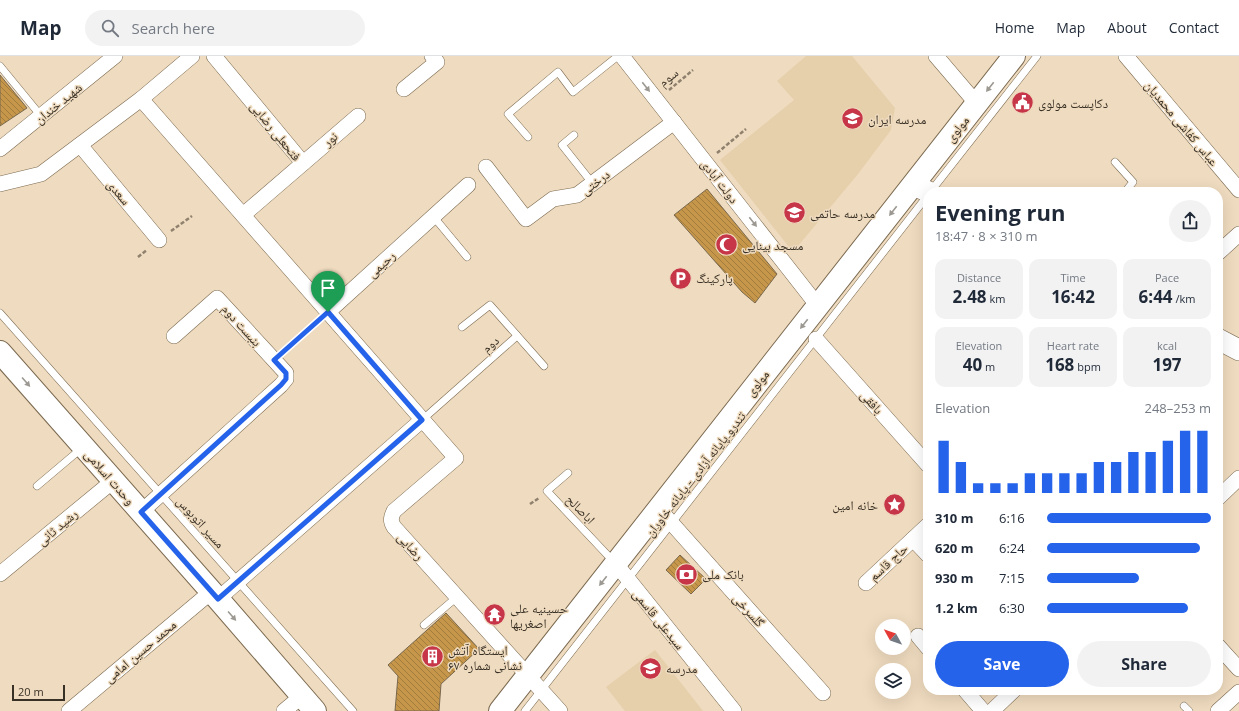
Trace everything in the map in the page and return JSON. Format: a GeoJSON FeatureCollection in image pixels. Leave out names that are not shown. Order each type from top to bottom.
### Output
{"type":"FeatureCollection","features":[{"type":"Feature","properties":{"kind":"main road","name":"مولوی"},"geometry":{"type":"LineString","coordinates":[[927,187],[977,104],[1014,56]]}},
{"type":"Feature","properties":{"kind":"main road","name":"مولوی"},"geometry":{"type":"LineString","coordinates":[[500,711],[535,684],[665,516],[818,306],[923,193]]}},
{"type":"Feature","properties":{"kind":"main road"},"geometry":{"type":"LineString","coordinates":[[1223,342],[1239,350]]}},
{"type":"Feature","properties":{"kind":"main road","name":"وحدت اسلامی"},"geometry":{"type":"LineString","coordinates":[[3,361],[113,480],[308,704]]}},
{"type":"Feature","properties":{"kind":"street","name":"شهید خندان"},"geometry":{"type":"LineString","coordinates":[[0,149],[115,56]]}},
{"type":"Feature","properties":{"kind":"street"},"geometry":{"type":"LineString","coordinates":[[0,184],[41,174],[141,99],[192,56]]}},
{"type":"Feature","properties":{"kind":"street","name":"فتحعلی رضایی"},"geometry":{"type":"LineString","coordinates":[[214,56],[303,163],[243,215]]}},
{"type":"Feature","properties":{"kind":"street"},"geometry":{"type":"LineString","coordinates":[[404,89],[437,62],[432,56]]}},
{"type":"Feature","properties":{"kind":"street","name":"دولت آبادی"},"geometry":{"type":"LineString","coordinates":[[622,56],[818,306]]}},
{"type":"Feature","properties":{"kind":"street"},"geometry":{"type":"LineString","coordinates":[[936,56],[977,104]]}},
{"type":"Feature","properties":{"kind":"street","name":"عباس کفاشی محمدیان"},"geometry":{"type":"LineString","coordinates":[[1126,56],[1239,190]]}},
{"type":"Feature","properties":{"kind":"street"},"geometry":{"type":"LineString","coordinates":[[141,99],[422,420]]}},
{"type":"Feature","properties":{"kind":"street","name":"نور"},"geometry":{"type":"LineString","coordinates":[[303,163],[358,116]]}},
{"type":"Feature","properties":{"kind":"street","name":"درختی"},"geometry":{"type":"LineString","coordinates":[[486,167],[526,219],[553,199],[578,195],[674,122]]}},
{"type":"Feature","properties":{"kind":"street","name":"سعدی"},"geometry":{"type":"LineString","coordinates":[[80,145],[159,240]]}},
{"type":"Feature","properties":{"kind":"street","name":"رحیمی"},"geometry":{"type":"LineString","coordinates":[[328,312],[468,185]]}},
{"type":"Feature","properties":{"kind":"street"},"geometry":{"type":"LineString","coordinates":[[1223,248],[1239,234]]}},
{"type":"Feature","properties":{"kind":"street","name":"بنبست دوم"},"geometry":{"type":"LineString","coordinates":[[174,336],[217,298],[274,360]]}},
{"type":"Feature","properties":{"kind":"street","name":"بافقی"},"geometry":{"type":"LineString","coordinates":[[816,339],[923,459]]}},
{"type":"Feature","properties":{"kind":"street"},"geometry":{"type":"LineString","coordinates":[[141,512],[281,385],[286,379],[286,373],[274,360]]}},
{"type":"Feature","properties":{"kind":"street","name":"محمد حسین امامی"},"geometry":{"type":"LineString","coordinates":[[69,711],[215,596],[238,582],[422,420]]}},
{"type":"Feature","properties":{"kind":"street","name":"رضایی"},"geometry":{"type":"LineString","coordinates":[[422,420],[456,458],[394,510],[391,517],[391,522],[560,711]]}},
{"type":"Feature","properties":{"kind":"street"},"geometry":{"type":"LineString","coordinates":[[1223,493],[1239,478]]}},
{"type":"Feature","properties":{"kind":"street","name":"رشید ثانی"},"geometry":{"type":"LineString","coordinates":[[0,574],[113,480]]}},
{"type":"Feature","properties":{"kind":"street","name":"گلسرخی"},"geometry":{"type":"LineString","coordinates":[[665,516],[823,693]]}},
{"type":"Feature","properties":{"kind":"street","name":"حاج قاسم"},"geometry":{"type":"LineString","coordinates":[[866,583],[923,530]]}},
{"type":"Feature","properties":{"kind":"street"},"geometry":{"type":"LineString","coordinates":[[913,539],[923,550]]}},
{"type":"Feature","properties":{"kind":"street","name":"سیدعلی قاسمی"},"geometry":{"type":"LineString","coordinates":[[622,571],[734,711]]}},
{"type":"Feature","properties":{"kind":"street"},"geometry":{"type":"LineString","coordinates":[[918,636],[923,642]]}},
{"type":"Feature","properties":{"kind":"street"},"geometry":{"type":"LineString","coordinates":[[1223,651],[1239,669]]}},
{"type":"Feature","properties":{"kind":"street"},"geometry":{"type":"LineString","coordinates":[[1218,711],[1239,693]]}},
{"type":"Feature","properties":{"kind":"street"},"geometry":{"type":"LineString","coordinates":[[969,695],[983,711]]}},
{"type":"Feature","properties":{"kind":"street"},"geometry":{"type":"LineString","coordinates":[[992,711],[1009,695]]}},
{"type":"Feature","properties":{"kind":"street"},"geometry":{"type":"LineString","coordinates":[[284,711],[308,704]]}},
{"type":"Feature","properties":{"kind":"lane"},"geometry":{"type":"LineString","coordinates":[[528,136],[508,114],[558,72],[573,92],[618,56]]}},
{"type":"Feature","properties":{"kind":"lane","name":"تندرو پایانه آزادی - پایانه خاوران"},"geometry":{"type":"LineString","coordinates":[[928,187],[1037,56]]}},
{"type":"Feature","properties":{"kind":"lane"},"geometry":{"type":"LineString","coordinates":[[0,66],[42,116]]}},
{"type":"Feature","properties":{"kind":"lane"},"geometry":{"type":"LineString","coordinates":[[574,135],[562,145],[593,184]]}},
{"type":"Feature","properties":{"kind":"lane"},"geometry":{"type":"LineString","coordinates":[[1115,162],[1133,182],[1130,187]]}},
{"type":"Feature","properties":{"kind":"lane","name":"تندرو پایانه آزادی - پایانه خاوران"},"geometry":{"type":"LineString","coordinates":[[665,516],[816,339],[923,194]]}},
{"type":"Feature","properties":{"kind":"lane"},"geometry":{"type":"LineString","coordinates":[[433,216],[468,257]]}},
{"type":"Feature","properties":{"kind":"lane","name":"دوم"},"geometry":{"type":"LineString","coordinates":[[422,420],[517,336],[490,305],[462,327]]}},
{"type":"Feature","properties":{"kind":"lane","name":"مسیر اتوبوس"},"geometry":{"type":"LineString","coordinates":[[0,313],[353,711]]}},
{"type":"Feature","properties":{"kind":"lane"},"geometry":{"type":"LineString","coordinates":[[517,336],[544,366]]}},
{"type":"Feature","properties":{"kind":"lane"},"geometry":{"type":"LineString","coordinates":[[37,486],[83,447]]}},
{"type":"Feature","properties":{"kind":"lane","name":"اباصالح"},"geometry":{"type":"LineString","coordinates":[[568,473],[547,492],[622,571]]}},
{"type":"Feature","properties":{"kind":"lane"},"geometry":{"type":"LineString","coordinates":[[424,626],[457,597]]}},
{"type":"Feature","properties":{"kind":"lane"},"geometry":{"type":"LineString","coordinates":[[525,711],[535,684]]}},
{"type":"Feature","properties":{"kind":"path","name":"سوم"},"geometry":{"type":"LineString","coordinates":[[656,100],[693,70]]}},
{"type":"Feature","properties":{"kind":"path"},"geometry":{"type":"LineString","coordinates":[[706,162],[746,130]]}},
{"type":"Feature","properties":{"kind":"path"},"geometry":{"type":"LineString","coordinates":[[274,360],[328,312]]}},
{"type":"Feature","properties":{"kind":"shaded area"},"geometry":{"type":"Polygon","coordinates":[[[806,56],[852,56],[895,108],[891,130],[858,174],[793,252],[720,160],[794,100],[777,81],[806,56]]]}},
{"type":"Feature","properties":{"kind":"shaded area","name":"مدرسه"},"geometry":{"type":"Polygon","coordinates":[[[655,650],[703,711],[625,711],[606,687],[655,650]]]}},
{"type":"Feature","properties":{"kind":"building"},"geometry":{"type":"Polygon","coordinates":[[[0,75],[27,108],[0,126],[0,75]]]}},
{"type":"Feature","properties":{"kind":"building","name":"مسجد بینایی"},"geometry":{"type":"Polygon","coordinates":[[[707,189],[777,274],[755,303],[742,292],[674,215],[707,189]]]}},
{"type":"Feature","properties":{"kind":"building","name":"بانک ملی"},"geometry":{"type":"Polygon","coordinates":[[[680,555],[706,579],[691,594],[666,570],[680,555]]]}},
{"type":"Feature","properties":{"kind":"building","name":"ایستگاه آتش نشانی شماره ۶۷"},"geometry":{"type":"Polygon","coordinates":[[[446,613],[479,649],[441,684],[439,711],[395,711],[398,676],[388,665],[446,613]]]}},
{"type":"Feature","properties":{"kind":"place","name":"دکاپست مولوی"},"geometry":{"type":"Point","coordinates":[1022,103]}},
{"type":"Feature","properties":{"kind":"place","name":"مدرسه ایران"},"geometry":{"type":"Point","coordinates":[852,119]}},
{"type":"Feature","properties":{"kind":"place","name":"مدرسه حاتمی"},"geometry":{"type":"Point","coordinates":[794,213]}},
{"type":"Feature","properties":{"kind":"place","name":"مسجد بینایی"},"geometry":{"type":"Point","coordinates":[726,245]}},
{"type":"Feature","properties":{"kind":"place","name":"پارکینگ"},"geometry":{"type":"Point","coordinates":[680,278]}},
{"type":"Feature","properties":{"kind":"place","name":"خانه امین"},"geometry":{"type":"Point","coordinates":[894,505]}},
{"type":"Feature","properties":{"kind":"place","name":"بانک ملی"},"geometry":{"type":"Point","coordinates":[686,574]}},
{"type":"Feature","properties":{"kind":"place","name":"حسینیه علی اصغریها"},"geometry":{"type":"Point","coordinates":[494,615]}},
{"type":"Feature","properties":{"kind":"place","name":"ایستگاه آتش نشانی شماره ۶۷"},"geometry":{"type":"Point","coordinates":[433,657]}},
{"type":"Feature","properties":{"kind":"place","name":"مدرسه"},"geometry":{"type":"Point","coordinates":[650,668]}},
{"type":"Feature","properties":{"kind":"route"},"geometry":{"type":"LineString","coordinates":[[328,312],[422,420],[218,599],[141,512],[281,385],[286,379],[286,373],[274,360],[328,312]]}}]}
